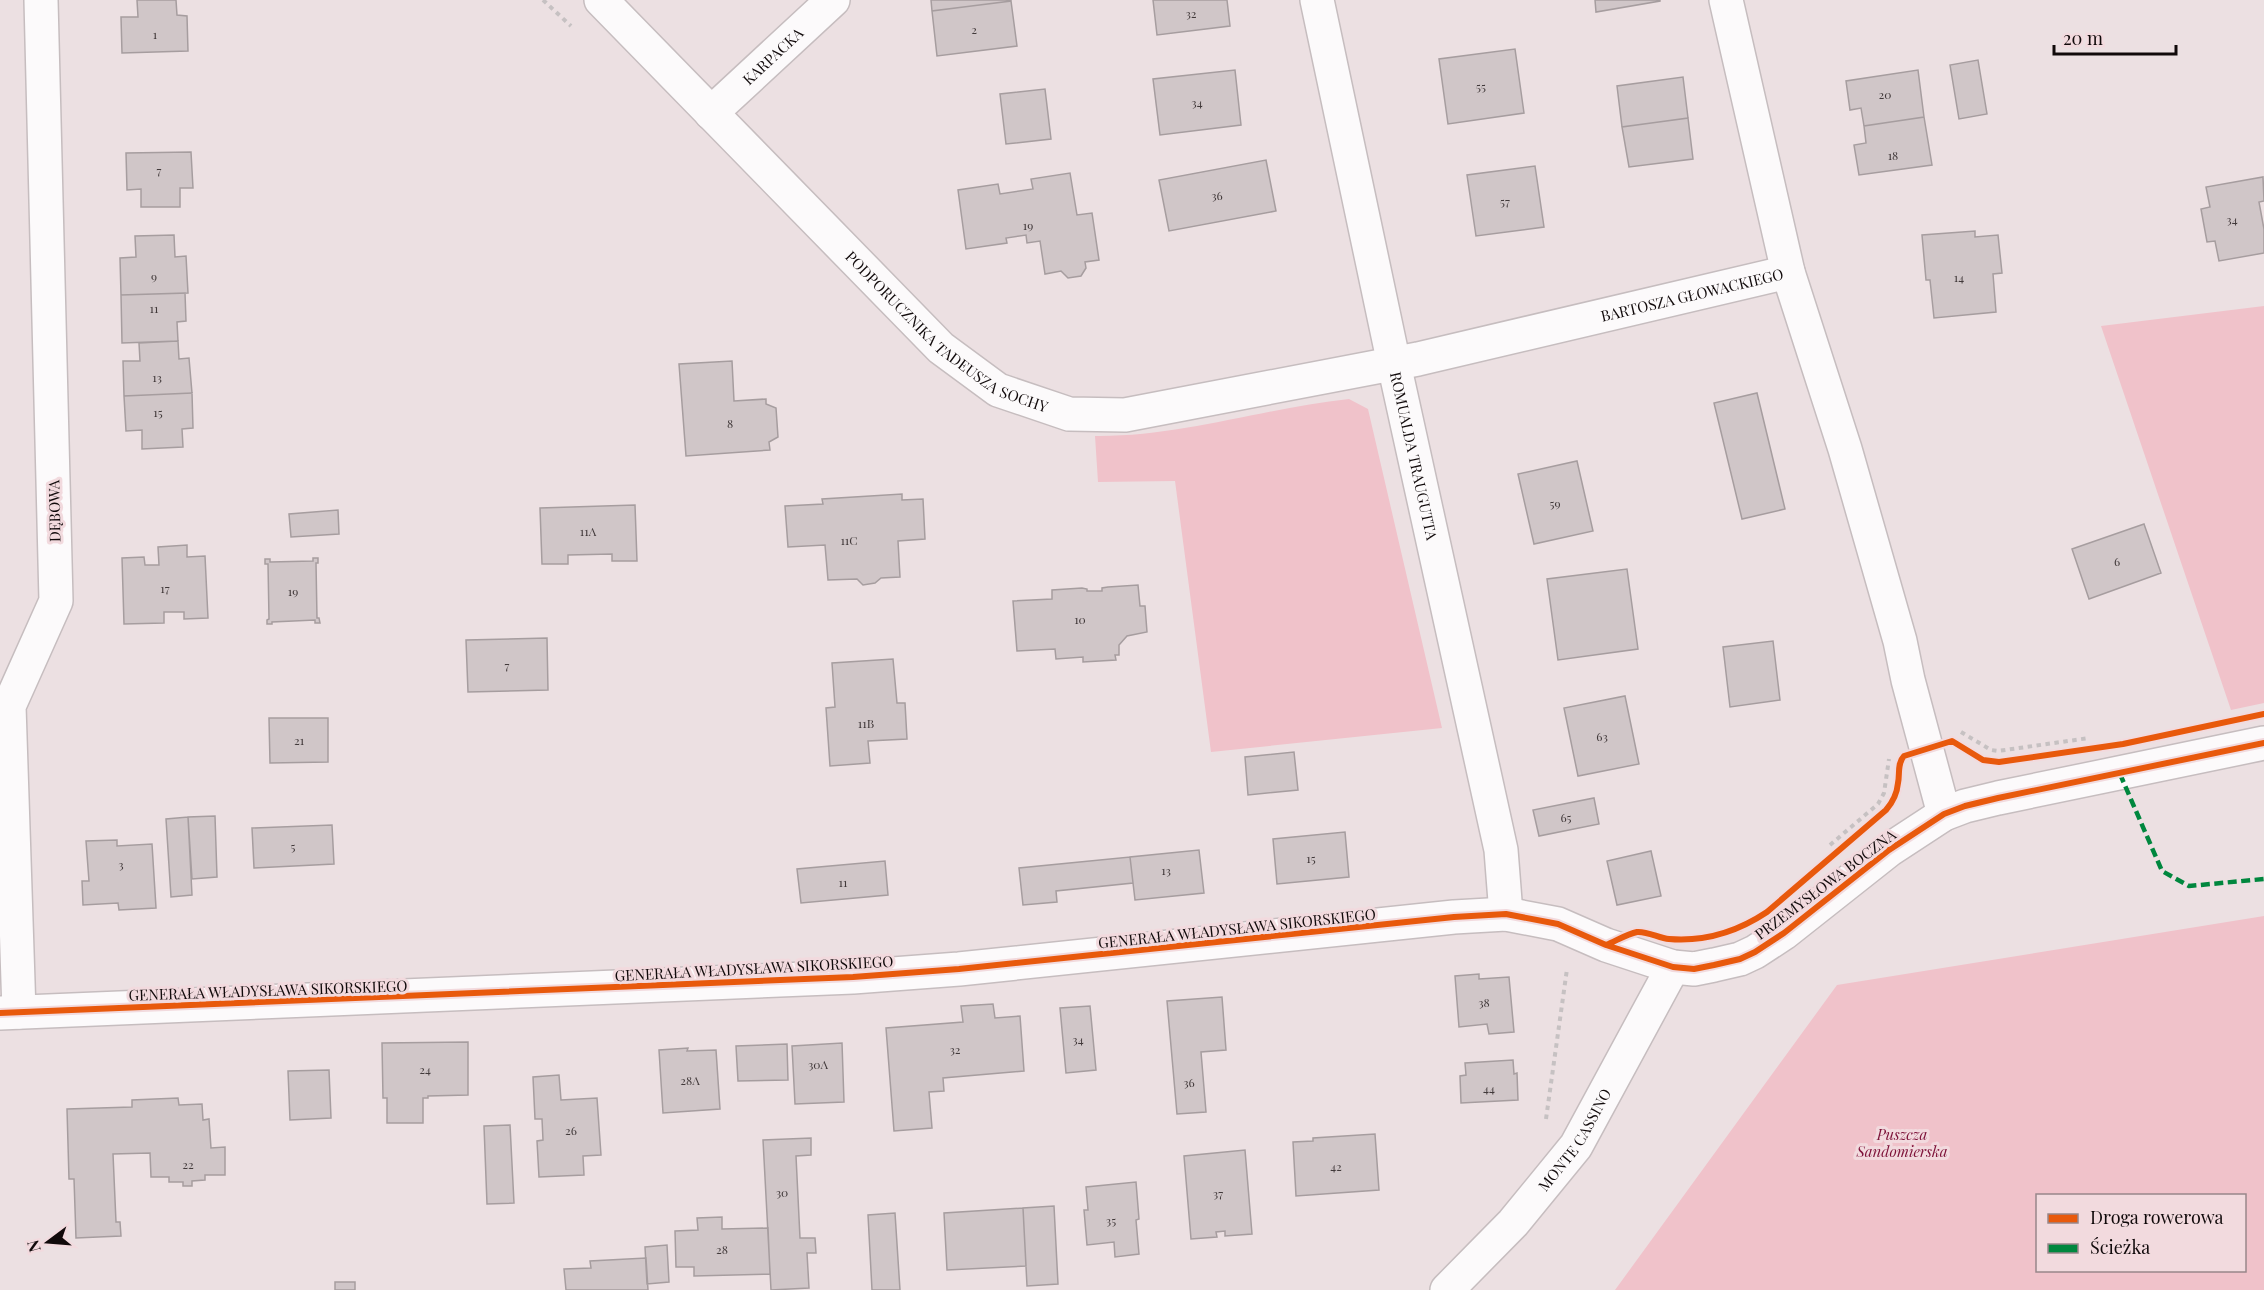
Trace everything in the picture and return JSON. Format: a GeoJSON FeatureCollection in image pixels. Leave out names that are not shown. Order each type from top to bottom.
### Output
{"type":"FeatureCollection","features":[{"type":"Feature","properties":{"kind":"street","name":"DĘBOWA"},"geometry":{"type":"LineString","coordinates":[[9,1013],[9,706],[56,601],[41,0]]}},
{"type":"Feature","properties":{"kind":"street","name":"PODPORUCZNIKA TADEUSZA SOCHY"},"geometry":{"type":"LineString","coordinates":[[601,0],[941,348],[999,390],[1069,414],[1125,415],[1394,364]]}},
{"type":"Feature","properties":{"kind":"street","name":"KARPACKA"},"geometry":{"type":"LineString","coordinates":[[711,113],[833,0]]}},
{"type":"Feature","properties":{"kind":"street","name":"ROMUALDA TRAUGUTTA"},"geometry":{"type":"LineString","coordinates":[[1317,0],[1501,850],[1506,914]]}},
{"type":"Feature","properties":{"kind":"street","name":"BARTOSZA GŁOWACKIEGO"},"geometry":{"type":"LineString","coordinates":[[1394,364],[1788,272],[1726,0]]}},
{"type":"Feature","properties":{"kind":"street"},"geometry":{"type":"LineString","coordinates":[[1788,272],[1813,344],[1900,641],[1944,814]]}},
{"type":"Feature","properties":{"kind":"street","name":"PRZEMYSŁOWA BOCZNA"},"geometry":{"type":"LineString","coordinates":[[1506,914],[1558,924],[1606,945],[1673,967],[1694,969],[1714,965],[1740,959],[1755,952],[1793,926],[1889,850],[1944,814],[1998,798],[2264,743]]}},
{"type":"Feature","properties":{"kind":"street","name":"GENERAŁA WŁADYSŁAWA SIKORSKIEGO"},"geometry":{"type":"LineString","coordinates":[[9,1013],[853,976],[958,969],[1454,917],[1506,914]]}},
{"type":"Feature","properties":{"kind":"street","name":"MONTE CASSINO"},"geometry":{"type":"LineString","coordinates":[[1447,1290],[1513,1223],[1576,1146],[1673,967]]}},
{"type":"Feature","properties":{"kind":"path"},"geometry":{"type":"LineString","coordinates":[[1824,850],[1878,804],[1884,793],[1890,756],[1897,745],[1910,737],[1945,726],[1958,730],[1991,750],[1998,751],[2094,737]]}},
{"type":"Feature","properties":{"kind":"path"},"geometry":{"type":"LineString","coordinates":[[1546,1123],[1567,964]]}},
{"type":"Feature","properties":{"kind":"green space"},"geometry":{"type":"Polygon","coordinates":[[[2264,306],[2264,703],[2231,710],[2101,326],[2264,306]]]}},
{"type":"Feature","properties":{"kind":"green space"},"geometry":{"type":"Polygon","coordinates":[[[1349,399],[1368,409],[1442,728],[1211,752],[1175,481],[1098,482],[1095,436],[1159,432],[1349,399]]]}},
{"type":"Feature","properties":{"kind":"green space","name":"Puszcza Sandomierska"},"geometry":{"type":"Polygon","coordinates":[[[2264,916],[2264,1290],[1615,1290],[1837,985],[2264,916]]]}},
{"type":"Feature","properties":{"kind":"building"},"geometry":{"type":"Polygon","coordinates":[[[137,0],[176,0],[177,15],[187,16],[188,51],[122,53],[121,17],[138,17],[137,0]]]}},
{"type":"Feature","properties":{"kind":"building"},"geometry":{"type":"Polygon","coordinates":[[[931,0],[1011,0],[1011,1],[932,11],[931,0]]]}},
{"type":"Feature","properties":{"kind":"building"},"geometry":{"type":"Polygon","coordinates":[[[1153,0],[1227,0],[1230,26],[1157,35],[1153,0]]]}},
{"type":"Feature","properties":{"kind":"building"},"geometry":{"type":"Polygon","coordinates":[[[1595,0],[1660,0],[1660,1],[1596,12],[1595,0]]]}},
{"type":"Feature","properties":{"kind":"building"},"geometry":{"type":"Polygon","coordinates":[[[1011,1],[1017,46],[937,56],[932,11],[1011,1]]]}},
{"type":"Feature","properties":{"kind":"building"},"geometry":{"type":"Polygon","coordinates":[[[1515,49],[1524,113],[1448,124],[1439,59],[1515,49]]]}},
{"type":"Feature","properties":{"kind":"building"},"geometry":{"type":"Polygon","coordinates":[[[1978,60],[1987,114],[1959,119],[1950,65],[1978,60]]]}},
{"type":"Feature","properties":{"kind":"building"},"geometry":{"type":"Polygon","coordinates":[[[1235,70],[1241,125],[1160,135],[1153,79],[1235,70]]]}},
{"type":"Feature","properties":{"kind":"building"},"geometry":{"type":"Polygon","coordinates":[[[1918,70],[1924,117],[1864,126],[1861,108],[1850,110],[1846,81],[1918,70]]]}},
{"type":"Feature","properties":{"kind":"building"},"geometry":{"type":"Polygon","coordinates":[[[1683,77],[1688,118],[1622,127],[1617,86],[1683,77]]]}},
{"type":"Feature","properties":{"kind":"building"},"geometry":{"type":"Polygon","coordinates":[[[1045,89],[1051,139],[1006,144],[1000,94],[1045,89]]]}},
{"type":"Feature","properties":{"kind":"building"},"geometry":{"type":"Polygon","coordinates":[[[1924,117],[1932,165],[1859,175],[1854,145],[1866,143],[1864,126],[1924,117]]]}},
{"type":"Feature","properties":{"kind":"building"},"geometry":{"type":"Polygon","coordinates":[[[1688,118],[1693,159],[1629,167],[1622,127],[1688,118]]]}},
{"type":"Feature","properties":{"kind":"building"},"geometry":{"type":"Polygon","coordinates":[[[191,152],[193,188],[180,188],[180,207],[141,207],[141,189],[127,190],[126,153],[191,152]]]}},
{"type":"Feature","properties":{"kind":"building"},"geometry":{"type":"Polygon","coordinates":[[[1266,160],[1276,211],[1169,231],[1159,180],[1266,160]]]}},
{"type":"Feature","properties":{"kind":"building"},"geometry":{"type":"Polygon","coordinates":[[[1535,166],[1544,227],[1476,236],[1467,175],[1535,166]]]}},
{"type":"Feature","properties":{"kind":"building"},"geometry":{"type":"Polygon","coordinates":[[[1070,173],[1077,215],[1092,213],[1099,260],[1085,262],[1086,268],[1081,276],[1068,278],[1061,271],[1045,274],[1040,241],[1027,243],[1026,235],[1006,238],[1007,243],[966,249],[958,190],[998,184],[1000,194],[1033,189],[1031,179],[1070,173]]]}},
{"type":"Feature","properties":{"kind":"building"},"geometry":{"type":"Polygon","coordinates":[[[2263,177],[2264,201],[2259,202],[2264,229],[2264,253],[2219,261],[2215,241],[2207,242],[2201,209],[2210,207],[2206,187],[2263,177]]]}},
{"type":"Feature","properties":{"kind":"building"},"geometry":{"type":"Polygon","coordinates":[[[1975,231],[1975,237],[1998,235],[2002,273],[1993,274],[1996,312],[1934,318],[1930,280],[1926,280],[1922,235],[1975,231]]]}},
{"type":"Feature","properties":{"kind":"building"},"geometry":{"type":"Polygon","coordinates":[[[174,235],[175,257],[186,256],[188,293],[121,295],[120,258],[136,257],[135,236],[174,235]]]}},
{"type":"Feature","properties":{"kind":"building"},"geometry":{"type":"Polygon","coordinates":[[[185,293],[186,321],[177,322],[178,341],[122,343],[121,295],[185,293]]]}},
{"type":"Feature","properties":{"kind":"building"},"geometry":{"type":"Polygon","coordinates":[[[178,341],[179,359],[189,358],[192,393],[124,396],[123,361],[140,361],[139,343],[178,341]]]}},
{"type":"Feature","properties":{"kind":"building"},"geometry":{"type":"Polygon","coordinates":[[[732,361],[734,401],[766,399],[766,404],[776,408],[778,437],[769,442],[770,450],[686,456],[679,364],[732,361]]]}},
{"type":"Feature","properties":{"kind":"building"},"geometry":{"type":"Polygon","coordinates":[[[192,393],[193,428],[182,429],[183,447],[142,449],[142,430],[126,431],[124,396],[192,393]]]}},
{"type":"Feature","properties":{"kind":"building"},"geometry":{"type":"Polygon","coordinates":[[[1757,393],[1785,509],[1742,519],[1714,403],[1757,393]]]}},
{"type":"Feature","properties":{"kind":"building"},"geometry":{"type":"Polygon","coordinates":[[[1577,461],[1593,531],[1534,544],[1518,474],[1577,461]]]}},
{"type":"Feature","properties":{"kind":"building"},"geometry":{"type":"Polygon","coordinates":[[[902,494],[902,500],[923,499],[925,539],[898,541],[900,577],[881,578],[875,583],[863,585],[857,579],[828,580],[825,545],[788,547],[785,506],[823,504],[822,499],[902,494]]]}},
{"type":"Feature","properties":{"kind":"building"},"geometry":{"type":"Polygon","coordinates":[[[635,505],[637,561],[612,561],[612,554],[568,555],[568,564],[542,564],[540,508],[635,505]]]}},
{"type":"Feature","properties":{"kind":"building"},"geometry":{"type":"Polygon","coordinates":[[[338,510],[339,534],[291,537],[289,514],[338,510]]]}},
{"type":"Feature","properties":{"kind":"building"},"geometry":{"type":"Polygon","coordinates":[[[2144,524],[2161,573],[2089,599],[2072,549],[2144,524]]]}},
{"type":"Feature","properties":{"kind":"building"},"geometry":{"type":"Polygon","coordinates":[[[187,545],[187,557],[205,556],[208,618],[184,619],[184,612],[164,612],[164,623],[124,624],[122,558],[144,557],[145,565],[159,565],[158,547],[187,545]]]}},
{"type":"Feature","properties":{"kind":"building"},"geometry":{"type":"Polygon","coordinates":[[[313,558],[318,558],[318,563],[316,563],[317,618],[320,623],[315,623],[315,620],[267,624],[269,619],[268,564],[265,564],[265,559],[270,559],[270,562],[313,561],[313,558]]]}},
{"type":"Feature","properties":{"kind":"building"},"geometry":{"type":"Polygon","coordinates":[[[1627,569],[1638,649],[1558,660],[1547,579],[1627,569]]]}},
{"type":"Feature","properties":{"kind":"building"},"geometry":{"type":"Polygon","coordinates":[[[1138,585],[1140,606],[1145,606],[1147,632],[1127,636],[1119,645],[1119,655],[1115,655],[1116,660],[1083,662],[1083,657],[1056,659],[1055,649],[1017,651],[1013,601],[1052,599],[1052,590],[1082,588],[1087,591],[1102,591],[1102,588],[1108,587],[1138,585]]]}},
{"type":"Feature","properties":{"kind":"building"},"geometry":{"type":"Polygon","coordinates":[[[547,638],[548,690],[468,692],[466,640],[547,638]]]}},
{"type":"Feature","properties":{"kind":"building"},"geometry":{"type":"Polygon","coordinates":[[[1773,641],[1780,700],[1730,707],[1723,647],[1773,641]]]}},
{"type":"Feature","properties":{"kind":"building"},"geometry":{"type":"Polygon","coordinates":[[[893,659],[897,703],[905,703],[907,739],[868,741],[870,763],[830,766],[826,708],[835,707],[832,663],[893,659]]]}},
{"type":"Feature","properties":{"kind":"building"},"geometry":{"type":"Polygon","coordinates":[[[1625,696],[1639,764],[1578,776],[1564,708],[1625,696]]]}},
{"type":"Feature","properties":{"kind":"building"},"geometry":{"type":"Polygon","coordinates":[[[269,718],[328,718],[328,762],[270,763],[269,718]]]}},
{"type":"Feature","properties":{"kind":"building"},"geometry":{"type":"Polygon","coordinates":[[[1294,752],[1298,790],[1248,795],[1245,757],[1294,752]]]}},
{"type":"Feature","properties":{"kind":"building"},"geometry":{"type":"Polygon","coordinates":[[[1594,798],[1599,824],[1539,836],[1533,810],[1594,798]]]}},
{"type":"Feature","properties":{"kind":"building"},"geometry":{"type":"Polygon","coordinates":[[[215,816],[217,877],[192,879],[188,817],[215,816]]]}},
{"type":"Feature","properties":{"kind":"building"},"geometry":{"type":"Polygon","coordinates":[[[188,817],[192,895],[171,897],[166,819],[188,817]]]}},
{"type":"Feature","properties":{"kind":"building"},"geometry":{"type":"Polygon","coordinates":[[[332,825],[334,864],[254,868],[252,828],[332,825]]]}},
{"type":"Feature","properties":{"kind":"building"},"geometry":{"type":"Polygon","coordinates":[[[1345,832],[1349,877],[1277,884],[1273,839],[1345,832]]]}},
{"type":"Feature","properties":{"kind":"building"},"geometry":{"type":"Polygon","coordinates":[[[117,840],[117,846],[152,844],[156,908],[119,910],[118,903],[83,905],[82,881],[89,881],[86,841],[117,840]]]}},
{"type":"Feature","properties":{"kind":"building"},"geometry":{"type":"Polygon","coordinates":[[[1199,850],[1204,893],[1135,900],[1130,857],[1199,850]]]}},
{"type":"Feature","properties":{"kind":"building"},"geometry":{"type":"Polygon","coordinates":[[[1651,851],[1661,896],[1617,905],[1607,861],[1651,851]]]}},
{"type":"Feature","properties":{"kind":"building"},"geometry":{"type":"Polygon","coordinates":[[[1130,857],[1133,883],[1056,891],[1057,902],[1023,905],[1019,868],[1130,857]]]}},
{"type":"Feature","properties":{"kind":"building"},"geometry":{"type":"Polygon","coordinates":[[[885,861],[888,895],[801,903],[797,869],[885,861]]]}},
{"type":"Feature","properties":{"kind":"building"},"geometry":{"type":"Polygon","coordinates":[[[1479,974],[1479,979],[1509,977],[1514,1032],[1489,1034],[1487,1024],[1459,1027],[1455,976],[1479,974]]]}},
{"type":"Feature","properties":{"kind":"building"},"geometry":{"type":"Polygon","coordinates":[[[1222,997],[1226,1050],[1201,1052],[1206,1112],[1177,1114],[1167,1001],[1222,997]]]}},
{"type":"Feature","properties":{"kind":"building"},"geometry":{"type":"Polygon","coordinates":[[[993,1004],[995,1018],[1020,1016],[1024,1071],[943,1078],[944,1091],[929,1092],[932,1128],[894,1131],[886,1028],[963,1022],[961,1006],[993,1004]]]}},
{"type":"Feature","properties":{"kind":"building"},"geometry":{"type":"Polygon","coordinates":[[[1090,1006],[1096,1070],[1066,1073],[1060,1008],[1090,1006]]]}},
{"type":"Feature","properties":{"kind":"building"},"geometry":{"type":"Polygon","coordinates":[[[468,1042],[468,1095],[428,1096],[428,1098],[423,1098],[423,1123],[387,1123],[387,1098],[383,1098],[382,1043],[468,1042]]]}},
{"type":"Feature","properties":{"kind":"building"},"geometry":{"type":"Polygon","coordinates":[[[842,1043],[844,1102],[795,1104],[792,1046],[842,1043]]]}},
{"type":"Feature","properties":{"kind":"building"},"geometry":{"type":"Polygon","coordinates":[[[787,1044],[788,1080],[738,1081],[736,1046],[787,1044]]]}},
{"type":"Feature","properties":{"kind":"building"},"geometry":{"type":"Polygon","coordinates":[[[688,1048],[687,1051],[716,1050],[720,1109],[663,1113],[659,1050],[688,1048]]]}},
{"type":"Feature","properties":{"kind":"building"},"geometry":{"type":"Polygon","coordinates":[[[1513,1060],[1514,1074],[1517,1073],[1518,1100],[1461,1103],[1460,1076],[1466,1075],[1465,1063],[1513,1060]]]}},
{"type":"Feature","properties":{"kind":"building"},"geometry":{"type":"Polygon","coordinates":[[[329,1070],[331,1118],[290,1120],[288,1071],[329,1070]]]}},
{"type":"Feature","properties":{"kind":"building"},"geometry":{"type":"Polygon","coordinates":[[[559,1075],[561,1100],[597,1098],[601,1155],[583,1156],[584,1175],[539,1177],[537,1141],[543,1140],[542,1119],[535,1119],[533,1077],[559,1075]]]}},
{"type":"Feature","properties":{"kind":"building"},"geometry":{"type":"Polygon","coordinates":[[[178,1098],[179,1105],[202,1104],[203,1120],[209,1119],[211,1148],[225,1147],[225,1175],[205,1175],[205,1180],[192,1181],[192,1186],[183,1186],[183,1182],[169,1182],[169,1177],[151,1177],[150,1153],[113,1154],[116,1222],[120,1222],[121,1236],[76,1238],[74,1179],[69,1179],[67,1109],[132,1107],[132,1100],[178,1098]]]}},
{"type":"Feature","properties":{"kind":"building"},"geometry":{"type":"Polygon","coordinates":[[[510,1125],[514,1203],[487,1204],[484,1126],[510,1125]]]}},
{"type":"Feature","properties":{"kind":"building"},"geometry":{"type":"Polygon","coordinates":[[[1375,1134],[1379,1190],[1296,1196],[1293,1142],[1313,1141],[1313,1138],[1375,1134]]]}},
{"type":"Feature","properties":{"kind":"building"},"geometry":{"type":"Polygon","coordinates":[[[811,1138],[811,1155],[796,1156],[800,1238],[815,1238],[816,1253],[807,1253],[809,1288],[771,1290],[763,1140],[811,1138]]]}},
{"type":"Feature","properties":{"kind":"building"},"geometry":{"type":"Polygon","coordinates":[[[1245,1150],[1252,1234],[1225,1236],[1225,1231],[1216,1232],[1217,1237],[1191,1239],[1184,1156],[1245,1150]]]}},
{"type":"Feature","properties":{"kind":"building"},"geometry":{"type":"Polygon","coordinates":[[[1136,1182],[1139,1254],[1115,1257],[1114,1242],[1087,1245],[1084,1210],[1088,1210],[1086,1187],[1136,1182]]]}},
{"type":"Feature","properties":{"kind":"building"},"geometry":{"type":"Polygon","coordinates":[[[1054,1206],[1058,1284],[1027,1286],[1023,1208],[1054,1206]]]}},
{"type":"Feature","properties":{"kind":"building"},"geometry":{"type":"Polygon","coordinates":[[[1023,1208],[1026,1266],[947,1270],[944,1213],[1023,1208]]]}},
{"type":"Feature","properties":{"kind":"building"},"geometry":{"type":"Polygon","coordinates":[[[895,1213],[900,1290],[872,1290],[868,1215],[895,1213]]]}},
{"type":"Feature","properties":{"kind":"building"},"geometry":{"type":"Polygon","coordinates":[[[722,1217],[722,1229],[768,1228],[770,1274],[694,1276],[694,1267],[676,1267],[675,1231],[698,1230],[697,1218],[722,1217]]]}},
{"type":"Feature","properties":{"kind":"building"},"geometry":{"type":"Polygon","coordinates":[[[667,1245],[669,1282],[647,1284],[645,1247],[667,1245]]]}},
{"type":"Feature","properties":{"kind":"building"},"geometry":{"type":"Polygon","coordinates":[[[646,1258],[648,1290],[566,1290],[564,1269],[591,1268],[590,1261],[646,1258]]]}},
{"type":"Feature","properties":{"kind":"building"},"geometry":{"type":"Polygon","coordinates":[[[335,1282],[355,1282],[355,1290],[335,1290],[335,1282]]]}},
{"type":"Feature","properties":{"kind":"marked path"},"geometry":{"type":"LineString","coordinates":[[2120,774],[2162,871],[2189,886],[2264,879]]}},
{"type":"Feature","properties":{"kind":"cycle path"},"geometry":{"type":"LineString","coordinates":[[1606,945],[1637,932],[1683,940],[1708,937],[1733,930],[1756,919],[1886,810],[1896,794],[1900,765],[1904,756],[1952,741],[1983,760],[1999,762],[2123,744],[2264,714]]}},
{"type":"Feature","properties":{"kind":"cycle path"},"geometry":{"type":"LineString","coordinates":[[0,1013],[853,977],[959,969],[1454,917],[1506,914],[1558,924],[1606,945],[1673,967],[1694,969],[1740,959],[1755,952],[1784,933],[1889,850],[1944,814],[1998,798],[2264,743]]}}]}
